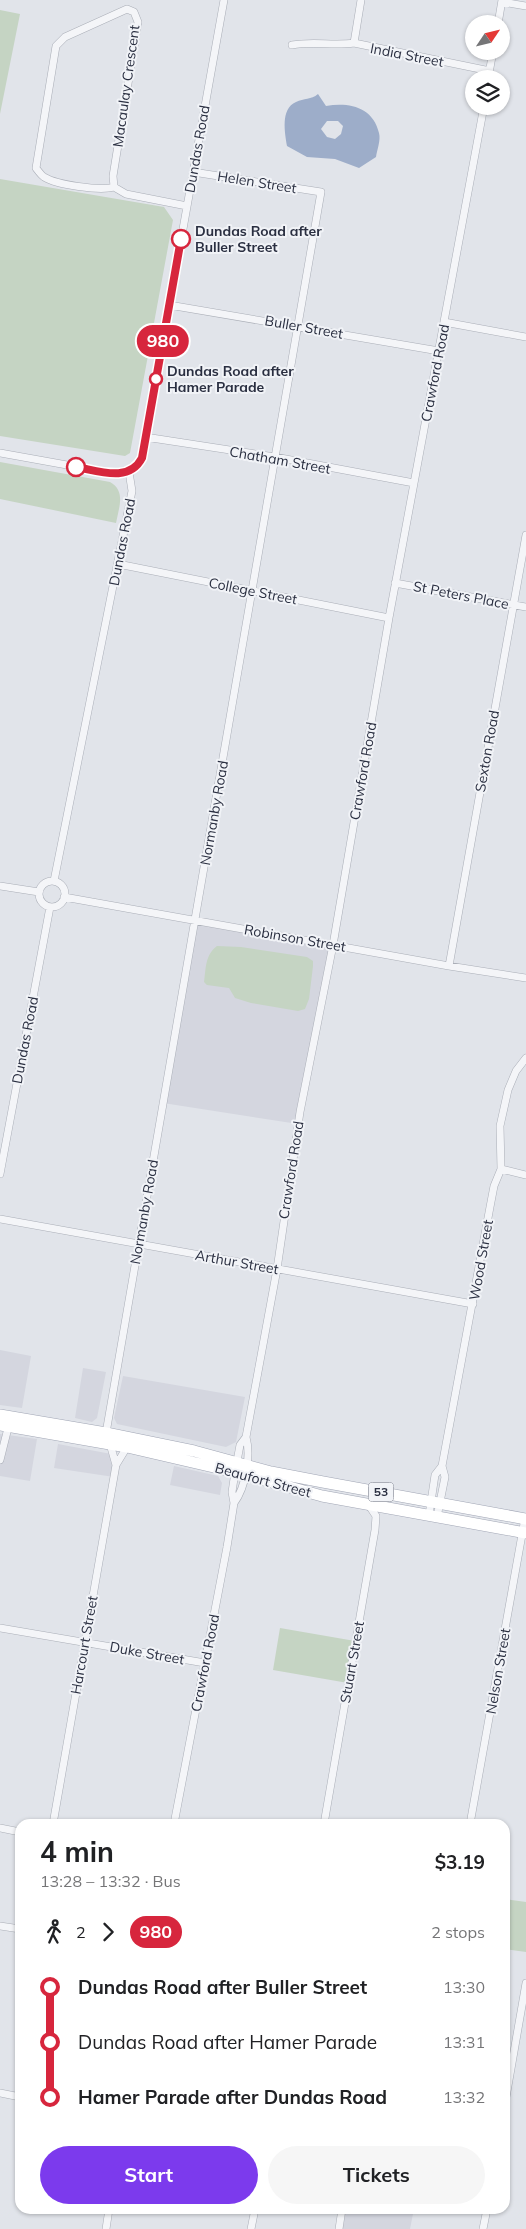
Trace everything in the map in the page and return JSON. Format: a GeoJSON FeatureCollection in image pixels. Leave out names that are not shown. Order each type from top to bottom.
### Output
{"type":"FeatureCollection","features":[{"type":"Feature","properties":{"kind":"main road","name":"Beaufort Street"},"geometry":{"type":"LineString","coordinates":[[5,1421],[108,1439],[240,1468],[322,1496],[524,1533]]}},
{"type":"Feature","properties":{"kind":"main road","name":"Beaufort Street"},"geometry":{"type":"LineString","coordinates":[[108,1439],[127,1448],[525,1518]]}},
{"type":"Feature","properties":{"kind":"street","name":"Dundas Road"},"geometry":{"type":"LineString","coordinates":[[54,881],[132,490],[129,472],[142,458],[224,0]]}},
{"type":"Feature","properties":{"kind":"street"},"geometry":{"type":"LineString","coordinates":[[354,43],[361,0]]}},
{"type":"Feature","properties":{"kind":"street"},"geometry":{"type":"LineString","coordinates":[[500,15],[502,1],[526,6]]}},
{"type":"Feature","properties":{"kind":"street","name":"Macaulay Crescent"},"geometry":{"type":"LineString","coordinates":[[114,187],[113,176],[138,22],[134,12],[127,9],[65,37],[56,46],[36,168],[42,176],[51,181],[102,189],[114,187],[126,194],[187,206]]}},
{"type":"Feature","properties":{"kind":"street","name":"India Street"},"geometry":{"type":"LineString","coordinates":[[292,45],[308,42],[337,46],[354,43],[468,70]]}},
{"type":"Feature","properties":{"kind":"street","name":"Crawford Road"},"geometry":{"type":"LineString","coordinates":[[175,1819],[234,1502],[232,1492],[240,1468],[240,1445],[246,1437],[277,1269],[300,1112],[333,945],[389,618],[482,115]]}},
{"type":"Feature","properties":{"kind":"street","name":"Helen Street"},"geometry":{"type":"LineString","coordinates":[[192,172],[321,192]]}},
{"type":"Feature","properties":{"kind":"street","name":"Normanby Road"},"geometry":{"type":"LineString","coordinates":[[108,1439],[194,921],[208,855],[274,457],[300,326],[321,192]]}},
{"type":"Feature","properties":{"kind":"street","name":"Buller Street"},"geometry":{"type":"LineString","coordinates":[[169,305],[439,351]]}},
{"type":"Feature","properties":{"kind":"street"},"geometry":{"type":"LineString","coordinates":[[444,322],[526,337]]}},
{"type":"Feature","properties":{"kind":"street","name":"Chatham Street"},"geometry":{"type":"LineString","coordinates":[[145,437],[274,457],[414,483]]}},
{"type":"Feature","properties":{"kind":"street"},"geometry":{"type":"LineString","coordinates":[[0,453],[117,474],[129,472]]}},
{"type":"Feature","properties":{"kind":"street","name":"Sexton Road"},"geometry":{"type":"LineString","coordinates":[[449,966],[526,535]]}},
{"type":"Feature","properties":{"kind":"street","name":"College Street"},"geometry":{"type":"LineString","coordinates":[[118,564],[389,618]]}},
{"type":"Feature","properties":{"kind":"street","name":"St Peters Place"},"geometry":{"type":"LineString","coordinates":[[396,583],[526,607]]}},
{"type":"Feature","properties":{"kind":"street"},"geometry":{"type":"LineString","coordinates":[[54,881],[63,887],[64,897],[59,905],[50,907],[42,903],[39,892],[44,883],[54,881]]}},
{"type":"Feature","properties":{"kind":"street"},"geometry":{"type":"LineString","coordinates":[[0,886],[39,892]]}},
{"type":"Feature","properties":{"kind":"street","name":"Robinson Street"},"geometry":{"type":"LineString","coordinates":[[64,897],[526,978]]}},
{"type":"Feature","properties":{"kind":"street","name":"Dundas Road"},"geometry":{"type":"LineString","coordinates":[[0,1174],[50,907]]}},
{"type":"Feature","properties":{"kind":"street","name":"Wood Street"},"geometry":{"type":"LineString","coordinates":[[433,1516],[436,1501],[435,1474],[442,1466],[494,1186],[501,1169],[500,1126],[512,1079],[526,1058]]}},
{"type":"Feature","properties":{"kind":"street"},"geometry":{"type":"LineString","coordinates":[[501,1169],[526,1175]]}},
{"type":"Feature","properties":{"kind":"street","name":"Arthur Street"},"geometry":{"type":"LineString","coordinates":[[0,1219],[473,1304]]}},
{"type":"Feature","properties":{"kind":"street"},"geometry":{"type":"LineString","coordinates":[[0,1460],[5,1421]]}},
{"type":"Feature","properties":{"kind":"street"},"geometry":{"type":"LineString","coordinates":[[0,1437],[2,1450]]}},
{"type":"Feature","properties":{"kind":"street","name":"Harcourt Street"},"geometry":{"type":"LineString","coordinates":[[108,1439],[116,1465]]}},
{"type":"Feature","properties":{"kind":"street","name":"Harcourt Street"},"geometry":{"type":"LineString","coordinates":[[54,1819],[116,1465],[127,1448]]}},
{"type":"Feature","properties":{"kind":"street","name":"Stuart Street"},"geometry":{"type":"LineString","coordinates":[[325,1819],[376,1516],[368,1503]]}},
{"type":"Feature","properties":{"kind":"street","name":"Nelson Street"},"geometry":{"type":"LineString","coordinates":[[471,1819],[524,1533],[525,1518]]}},
{"type":"Feature","properties":{"kind":"street","name":"Duke Street"},"geometry":{"type":"LineString","coordinates":[[0,1628],[205,1663]]}},
{"type":"Feature","properties":{"kind":"street"},"geometry":{"type":"LineString","coordinates":[[0,1828],[15,1831]]}},
{"type":"Feature","properties":{"kind":"street"},"geometry":{"type":"LineString","coordinates":[[0,1926],[15,1928]]}},
{"type":"Feature","properties":{"kind":"street"},"geometry":{"type":"LineString","coordinates":[[510,2074],[526,1983]]}},
{"type":"Feature","properties":{"kind":"street"},"geometry":{"type":"LineString","coordinates":[[0,2093],[15,2096]]}},
{"type":"Feature","properties":{"kind":"street"},"geometry":{"type":"LineString","coordinates":[[106,2229],[108,2214]]}},
{"type":"Feature","properties":{"kind":"street"},"geometry":{"type":"LineString","coordinates":[[251,2229],[254,2214]]}},
{"type":"Feature","properties":{"kind":"street"},"geometry":{"type":"LineString","coordinates":[[339,2229],[341,2214]]}},
{"type":"Feature","properties":{"kind":"street"},"geometry":{"type":"LineString","coordinates":[[483,2229],[485,2214]]}},
{"type":"Feature","properties":{"kind":"shaded area"},"geometry":{"type":"Polygon","coordinates":[[[197,921],[333,945],[298,1124],[163,1103],[197,921]]]}},
{"type":"Feature","properties":{"kind":"shaded area"},"geometry":{"type":"Polygon","coordinates":[[[0,1350],[31,1356],[22,1408],[0,1405],[0,1350]]]}},
{"type":"Feature","properties":{"kind":"shaded area"},"geometry":{"type":"Polygon","coordinates":[[[83,1368],[106,1372],[97,1418],[92,1422],[75,1418],[83,1368]]]}},
{"type":"Feature","properties":{"kind":"shaded area"},"geometry":{"type":"Polygon","coordinates":[[[123,1376],[245,1397],[236,1442],[226,1447],[117,1424],[114,1418],[123,1376]]]}},
{"type":"Feature","properties":{"kind":"shaded area"},"geometry":{"type":"Polygon","coordinates":[[[0,1434],[37,1439],[30,1481],[0,1476],[0,1434]]]}},
{"type":"Feature","properties":{"kind":"shaded area"},"geometry":{"type":"Polygon","coordinates":[[[58,1444],[122,1456],[114,1477],[54,1468],[58,1444]]]}},
{"type":"Feature","properties":{"kind":"shaded area"},"geometry":{"type":"Polygon","coordinates":[[[174,1466],[218,1476],[222,1483],[220,1495],[170,1485],[174,1466]]]}},
{"type":"Feature","properties":{"kind":"shaded area"},"geometry":{"type":"Polygon","coordinates":[[[341,2214],[413,2214],[410,2229],[339,2229],[341,2214]]]}},
{"type":"Feature","properties":{"kind":"green space"},"geometry":{"type":"Polygon","coordinates":[[[0,10],[20,14],[0,114],[0,10]]]}},
{"type":"Feature","properties":{"kind":"green space"},"geometry":{"type":"Polygon","coordinates":[[[0,179],[164,207],[173,220],[130,453],[125,456],[0,436],[0,179]]]}},
{"type":"Feature","properties":{"kind":"green space"},"geometry":{"type":"Polygon","coordinates":[[[0,462],[110,482],[115,486],[120,495],[116,523],[0,499],[0,462]]]}},
{"type":"Feature","properties":{"kind":"green space"},"geometry":{"type":"Polygon","coordinates":[[[217,946],[241,947],[307,957],[313,961],[309,999],[305,1009],[298,1011],[251,1003],[235,998],[229,988],[207,985],[204,982],[207,962],[210,953],[217,946]]]}},
{"type":"Feature","properties":{"kind":"green space"},"geometry":{"type":"Polygon","coordinates":[[[280,1628],[355,1641],[348,1683],[273,1670],[280,1628]]]}},
{"type":"Feature","properties":{"kind":"green space"},"geometry":{"type":"Polygon","coordinates":[[[510,1900],[526,1902],[526,1952],[510,1950],[510,1900]]]}},
{"type":"Feature","properties":{"kind":"water"},"geometry":{"type":"Polygon","coordinates":[[[318,94],[326,106],[351,106],[359,108],[371,117],[376,124],[379,136],[376,157],[359,168],[335,159],[307,157],[287,146],[285,122],[288,110],[296,102],[318,94]],[[327,121],[321,129],[327,137],[335,139],[341,134],[343,126],[338,121],[327,121]]]}},
{"type":"Feature","properties":{"kind":"bus line","name":"980"},"geometry":{"type":"LineString","coordinates":[[76,467],[117,474],[129,472],[142,458],[181,239]]}},
{"type":"Feature","properties":{"kind":"place","name":"Dundas Road after Buller Street"},"geometry":{"type":"Point","coordinates":[181,239]}},
{"type":"Feature","properties":{"kind":"place","name":"Dundas Road after Hamer Parade"},"geometry":{"type":"Point","coordinates":[156,379]}}]}
